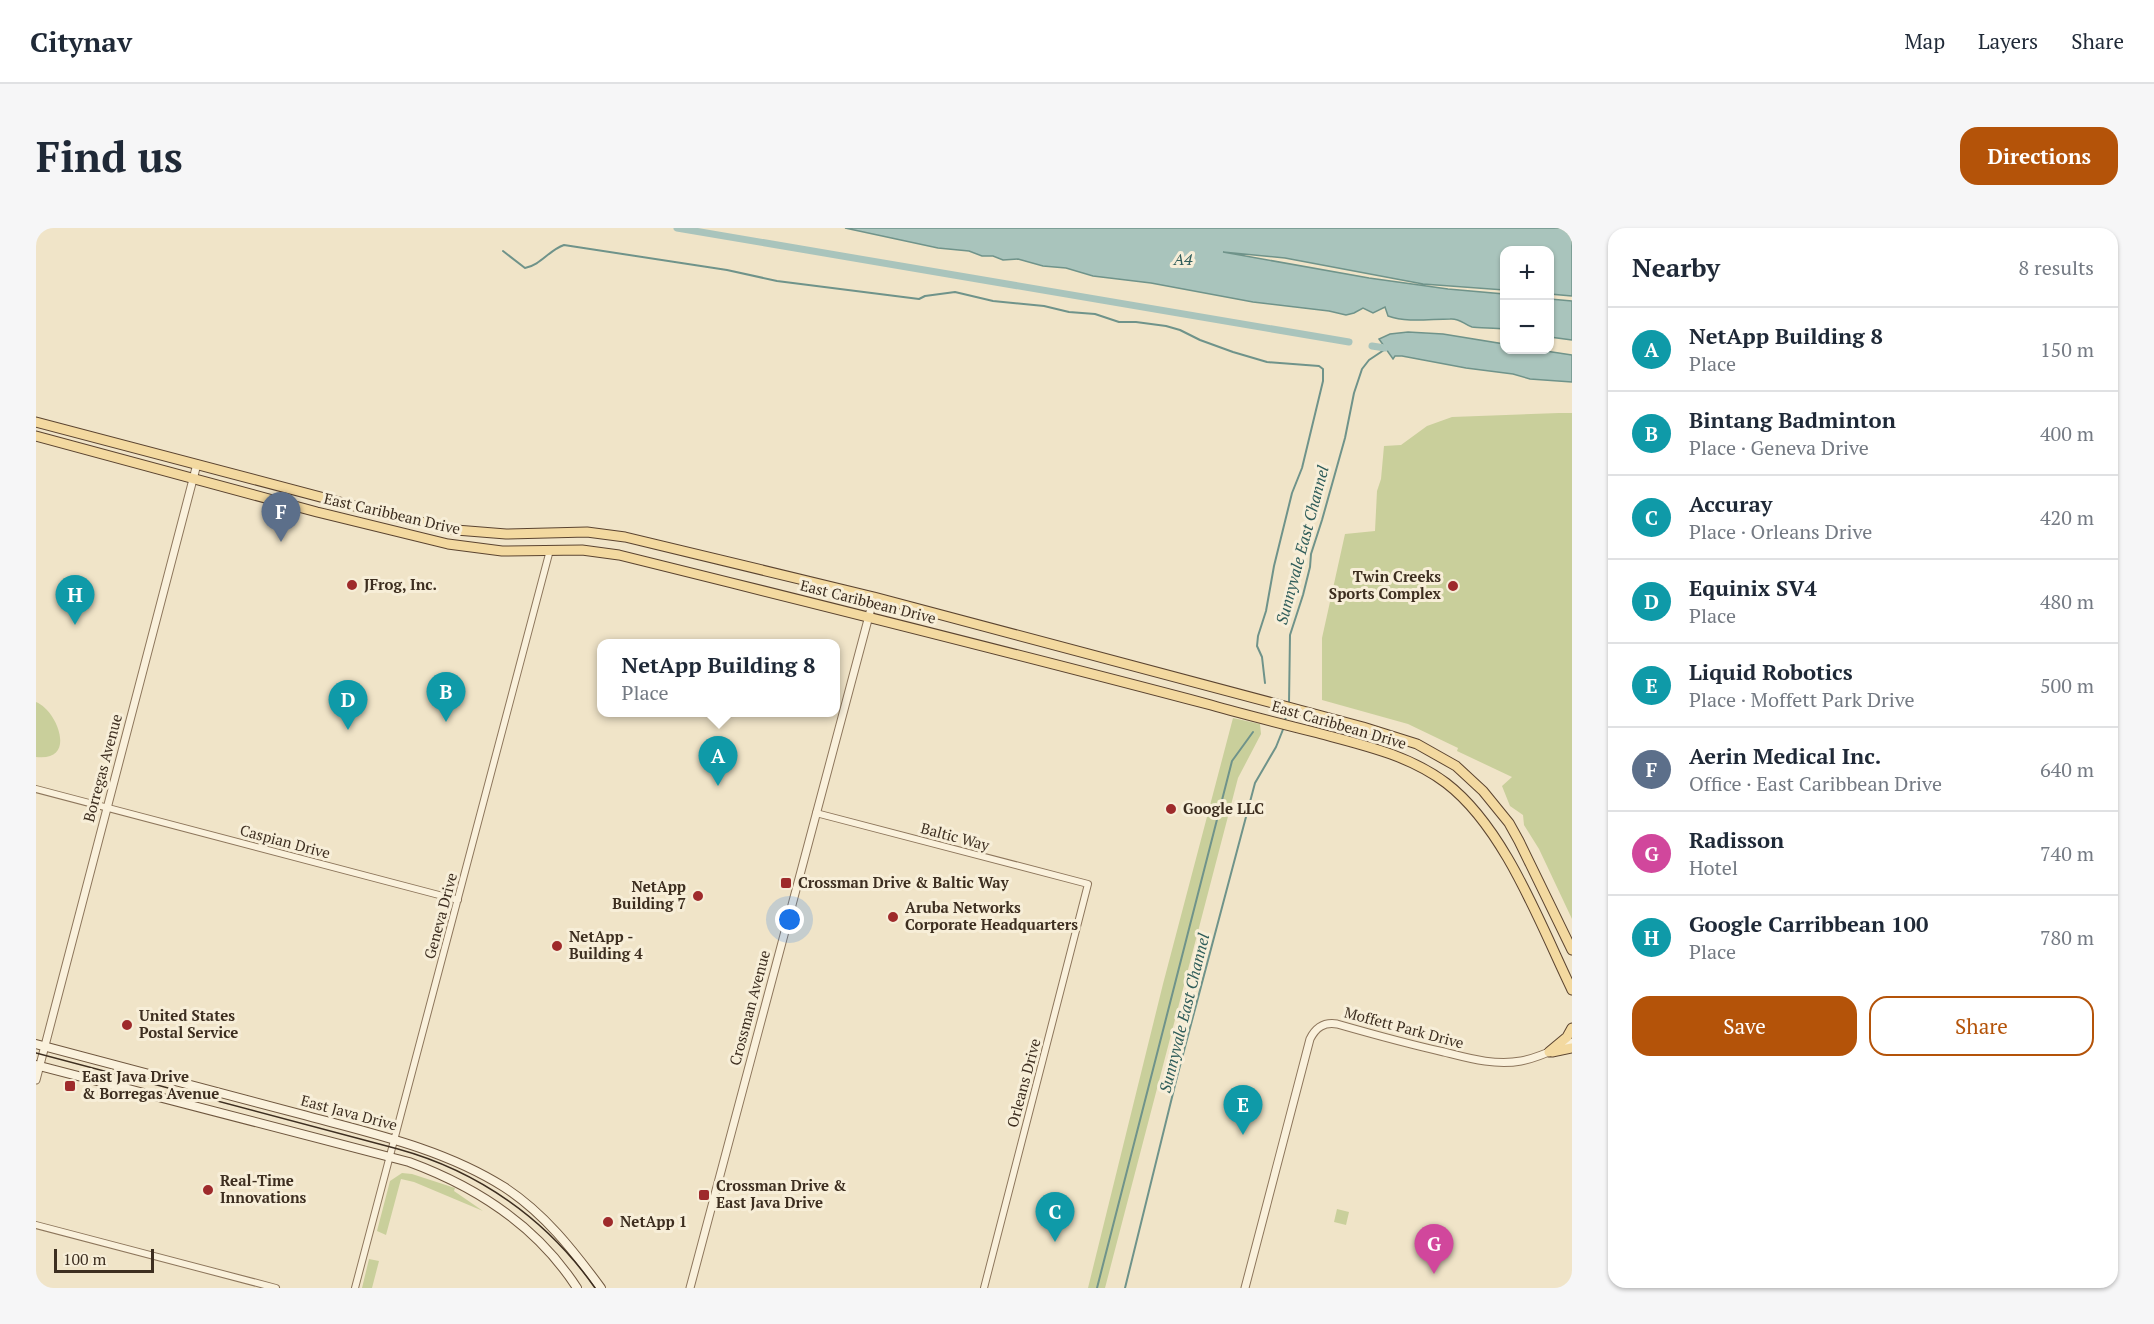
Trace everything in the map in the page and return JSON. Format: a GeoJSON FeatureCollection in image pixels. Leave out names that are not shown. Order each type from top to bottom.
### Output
{"type":"FeatureCollection","features":[{"type":"Feature","properties":{"kind":"main road","name":"East Caribbean Drive"},"geometry":{"type":"LineString","coordinates":[[36,422],[456,530],[506,534],[586,532],[624,537],[874,597],[1293,708],[1417,744],[1456,766],[1483,791],[1509,823],[1572,950]]}},
{"type":"Feature","properties":{"kind":"main road","name":"East Caribbean Drive"},"geometry":{"type":"LineString","coordinates":[[36,436],[317,512],[448,544],[502,551],[582,550],[619,555],[1273,722],[1402,758],[1447,783],[1476,812],[1501,847],[1572,990]]}},
{"type":"Feature","properties":{"kind":"main road"},"geometry":{"type":"LineString","coordinates":[[1549,1052],[1567,1037],[1572,1028]]}},
{"type":"Feature","properties":{"kind":"main road","name":"East Java Drive"},"geometry":{"type":"LineString","coordinates":[[40,1046],[394,1139],[446,1156],[505,1188],[534,1208],[559,1233],[601,1288]]}},
{"type":"Feature","properties":{"kind":"main road"},"geometry":{"type":"LineString","coordinates":[[1549,1052],[1572,1048]]}},
{"type":"Feature","properties":{"kind":"main road"},"geometry":{"type":"LineString","coordinates":[[38,1065],[425,1168],[460,1183],[496,1205],[534,1235],[578,1288]]}},
{"type":"Feature","properties":{"kind":"street","name":"Borregas Avenue"},"geometry":{"type":"LineString","coordinates":[[36,1080],[40,1046],[197,464]]}},
{"type":"Feature","properties":{"kind":"street","name":"Geneva Drive"},"geometry":{"type":"LineString","coordinates":[[355,1288],[550,550]]}},
{"type":"Feature","properties":{"kind":"street","name":"Crossman Avenue"},"geometry":{"type":"LineString","coordinates":[[690,1288],[874,597]]}},
{"type":"Feature","properties":{"kind":"street","name":"Caspian Drive"},"geometry":{"type":"LineString","coordinates":[[36,789],[458,900]]}},
{"type":"Feature","properties":{"kind":"street","name":"Baltic Way"},"geometry":{"type":"LineString","coordinates":[[816,813],[1088,884]]}},
{"type":"Feature","properties":{"kind":"street","name":"Orleans Drive"},"geometry":{"type":"LineString","coordinates":[[984,1288],[1088,884]]}},
{"type":"Feature","properties":{"kind":"street","name":"Moffett Park Drive"},"geometry":{"type":"LineString","coordinates":[[1245,1288],[1310,1039],[1317,1028],[1330,1023],[1337,1024],[1407,1044],[1492,1062],[1520,1061],[1572,1042]]}},
{"type":"Feature","properties":{"kind":"street"},"geometry":{"type":"LineString","coordinates":[[36,1225],[276,1288]]}},
{"type":"Feature","properties":{"kind":"green space","name":"Twin Creeks Sports Complex"},"geometry":{"type":"Polygon","coordinates":[[[1572,413],[1572,919],[1539,849],[1524,825],[1523,815],[1510,806],[1502,786],[1512,777],[1457,751],[1458,748],[1408,724],[1322,700],[1322,638],[1345,534],[1375,531],[1377,491],[1381,479],[1384,446],[1401,445],[1427,426],[1452,417],[1572,413]]]}},
{"type":"Feature","properties":{"kind":"green space"},"geometry":{"type":"Polygon","coordinates":[[[36,702],[51,715],[60,734],[57,752],[49,756],[36,757],[36,702]]]}},
{"type":"Feature","properties":{"kind":"green space"},"geometry":{"type":"Polygon","coordinates":[[[1233,718],[1260,724],[1261,734],[1238,778],[1105,1288],[1088,1288],[1163,984],[1233,718]]]}},
{"type":"Feature","properties":{"kind":"green space"},"geometry":{"type":"Polygon","coordinates":[[[402,1173],[455,1188],[454,1191],[483,1211],[414,1182],[401,1179],[386,1235],[377,1231],[390,1181],[402,1173]]]}},
{"type":"Feature","properties":{"kind":"green space"},"geometry":{"type":"Polygon","coordinates":[[[1337,1209],[1349,1212],[1346,1225],[1334,1222],[1337,1209]]]}},
{"type":"Feature","properties":{"kind":"green space"},"geometry":{"type":"Polygon","coordinates":[[[369,1259],[379,1261],[372,1288],[362,1288],[369,1259]]]}},
{"type":"Feature","properties":{"kind":"water","name":"A4"},"geometry":{"type":"Polygon","coordinates":[[[845,228],[1572,228],[1572,296],[1554,294],[1554,246],[1500,246],[1500,290],[1423,284],[1285,258],[1223,252],[1369,278],[1500,294],[1500,329],[1472,327],[1453,319],[1395,318],[1388,316],[1385,307],[1373,313],[1363,308],[1346,315],[1253,302],[1151,283],[1093,276],[1066,268],[1043,266],[1018,259],[1003,260],[969,251],[938,248],[845,228]]]}},
{"type":"Feature","properties":{"kind":"water"},"geometry":{"type":"Polygon","coordinates":[[[1554,299],[1572,301],[1572,340],[1554,338],[1554,299]]]}},
{"type":"Feature","properties":{"kind":"water"},"geometry":{"type":"Polygon","coordinates":[[[1408,332],[1443,334],[1500,343],[1500,354],[1554,352],[1572,355],[1572,382],[1530,379],[1513,374],[1402,356],[1395,356],[1393,359],[1379,339],[1390,334],[1408,332]]]}},
{"type":"Feature","properties":{"kind":"waterway"},"geometry":{"type":"LineString","coordinates":[[677,228],[1349,342]]}},
{"type":"Feature","properties":{"kind":"waterway"},"geometry":{"type":"LineString","coordinates":[[503,251],[525,268],[536,264],[564,245],[727,270],[777,281],[919,299],[955,292],[993,301],[1095,314],[1119,322],[1166,326],[1233,352],[1267,362],[1319,366],[1323,369],[1323,381],[1302,468],[1292,493],[1274,566],[1266,611],[1258,636],[1257,646],[1262,657],[1265,683]]}},
{"type":"Feature","properties":{"kind":"waterway"},"geometry":{"type":"LineString","coordinates":[[1372,346],[1385,348]]}},
{"type":"Feature","properties":{"kind":"waterway","name":"Sunnyvale East Channel"},"geometry":{"type":"LineString","coordinates":[[1289,703],[1290,635],[1345,438],[1354,393],[1362,369],[1369,360],[1387,348]]}},
{"type":"Feature","properties":{"kind":"waterway","name":"Sunnyvale East Channel"},"geometry":{"type":"LineString","coordinates":[[1285,721],[1288,709]]}},
{"type":"Feature","properties":{"kind":"waterway","name":"Sunnyvale East Channel"},"geometry":{"type":"LineString","coordinates":[[1125,1288],[1177,1077],[1255,783],[1276,747],[1284,727]]}},
{"type":"Feature","properties":{"kind":"waterway"},"geometry":{"type":"LineString","coordinates":[[1097,1288],[1232,761],[1253,732]]}},
{"type":"Feature","properties":{"kind":"tram line"},"geometry":{"type":"LineString","coordinates":[[36,1053],[398,1149],[456,1170],[483,1184],[533,1219],[576,1263],[595,1288]]}},
{"type":"Feature","properties":{"kind":"place","name":"Aerin Medical Inc."},"geometry":{"type":"Point","coordinates":[281,542]}},
{"type":"Feature","properties":{"kind":"place","name":"JFrog, Inc."},"geometry":{"type":"Point","coordinates":[352,585]}},
{"type":"Feature","properties":{"kind":"place","name":"Twin Creeks Sports Complex"},"geometry":{"type":"Point","coordinates":[1453,586]}},
{"type":"Feature","properties":{"kind":"place","name":"Google Carribbean 100"},"geometry":{"type":"Point","coordinates":[75,625]}},
{"type":"Feature","properties":{"kind":"place","name":"Bintang Badminton"},"geometry":{"type":"Point","coordinates":[446,722]}},
{"type":"Feature","properties":{"kind":"place","name":"Equinix SV4"},"geometry":{"type":"Point","coordinates":[348,730]}},
{"type":"Feature","properties":{"kind":"place","name":"NetApp Building 8"},"geometry":{"type":"Point","coordinates":[718,786]}},
{"type":"Feature","properties":{"kind":"place","name":"Google LLC"},"geometry":{"type":"Point","coordinates":[1171,809]}},
{"type":"Feature","properties":{"kind":"place","name":"Crossman Drive & Baltic Way"},"geometry":{"type":"Point","coordinates":[786,883]}},
{"type":"Feature","properties":{"kind":"place","name":"NetApp Building 7"},"geometry":{"type":"Point","coordinates":[698,896]}},
{"type":"Feature","properties":{"kind":"place","name":"Aruba Networks Corporate Headquarters"},"geometry":{"type":"Point","coordinates":[893,917]}},
{"type":"Feature","properties":{"kind":"place","name":"NetApp - Building 4"},"geometry":{"type":"Point","coordinates":[557,946]}},
{"type":"Feature","properties":{"kind":"place","name":"United States Postal Service"},"geometry":{"type":"Point","coordinates":[127,1025]}},
{"type":"Feature","properties":{"kind":"place","name":"East Java Drive & Borregas Avenue"},"geometry":{"type":"Point","coordinates":[70,1086]}},
{"type":"Feature","properties":{"kind":"place","name":"Liquid Robotics"},"geometry":{"type":"Point","coordinates":[1243,1135]}},
{"type":"Feature","properties":{"kind":"place","name":"Real-Time Innovations"},"geometry":{"type":"Point","coordinates":[208,1190]}},
{"type":"Feature","properties":{"kind":"place","name":"Crossman Drive & East Java Drive"},"geometry":{"type":"Point","coordinates":[704,1195]}},
{"type":"Feature","properties":{"kind":"place","name":"NetApp 1"},"geometry":{"type":"Point","coordinates":[608,1222]}},
{"type":"Feature","properties":{"kind":"place","name":"Accuray"},"geometry":{"type":"Point","coordinates":[1055,1242]}},
{"type":"Feature","properties":{"kind":"place","name":"Radisson"},"geometry":{"type":"Point","coordinates":[1434,1274]}}]}
